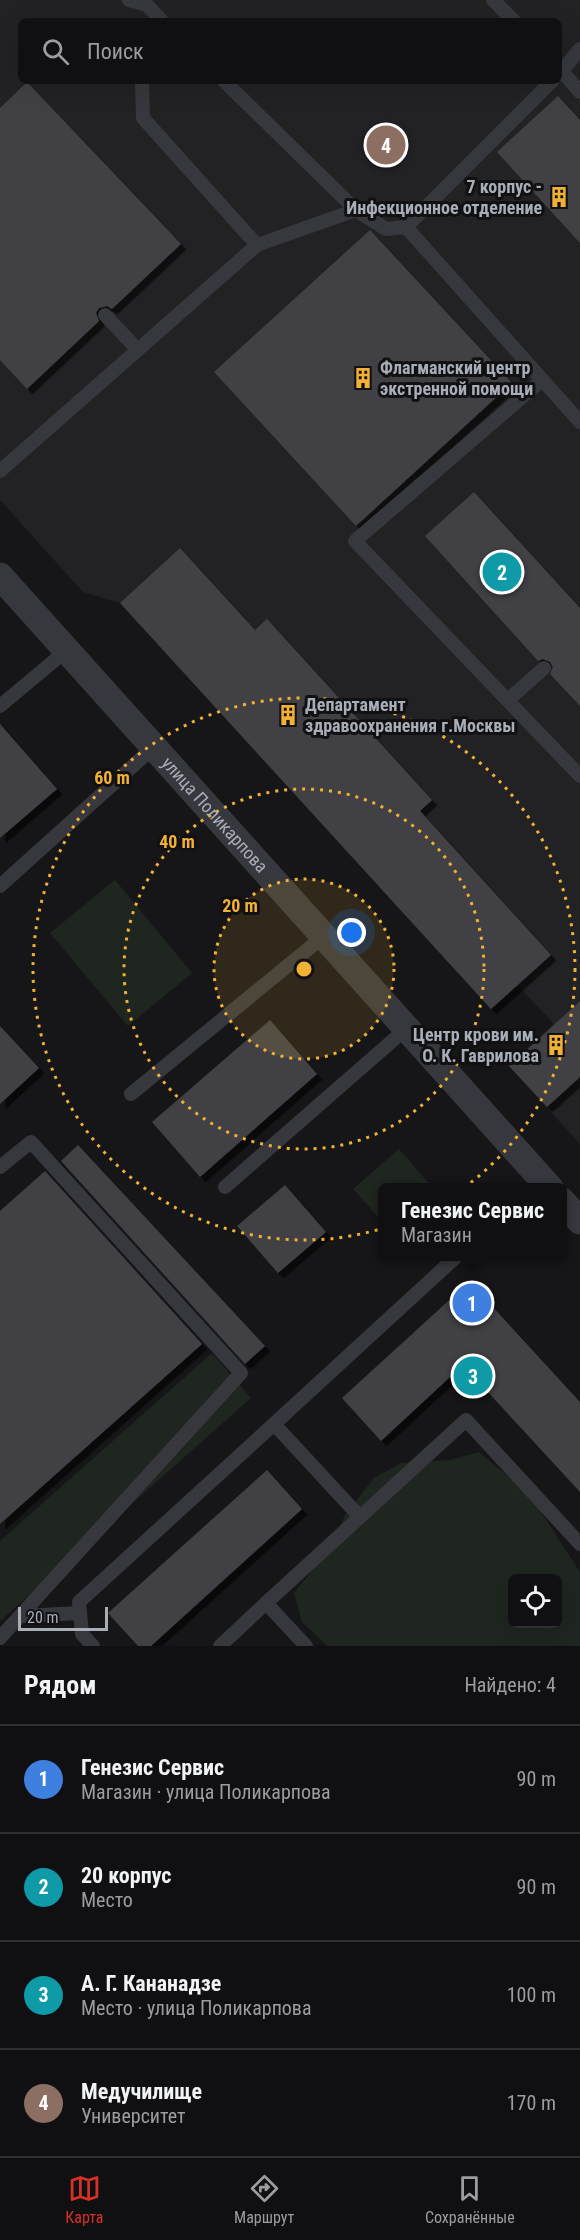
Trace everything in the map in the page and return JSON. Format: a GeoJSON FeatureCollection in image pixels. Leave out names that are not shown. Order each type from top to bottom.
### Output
{"type":"FeatureCollection","features":[{"type":"Feature","properties":{"kind":"street","name":"улица Поликарпова"},"geometry":{"type":"LineString","coordinates":[[0,576],[407,1028],[540,1183]]}},
{"type":"Feature","properties":{"kind":"street"},"geometry":{"type":"LineString","coordinates":[[567,1207],[580,1221]]}},
{"type":"Feature","properties":{"kind":"lane"},"geometry":{"type":"LineString","coordinates":[[129,0],[149,3],[160,18]]}},
{"type":"Feature","properties":{"kind":"lane"},"geometry":{"type":"LineString","coordinates":[[493,0],[511,18]]}},
{"type":"Feature","properties":{"kind":"lane"},"geometry":{"type":"LineString","coordinates":[[146,18],[149,3]]}},
{"type":"Feature","properties":{"kind":"lane"},"geometry":{"type":"LineString","coordinates":[[562,69],[580,49]]}},
{"type":"Feature","properties":{"kind":"lane"},"geometry":{"type":"LineString","coordinates":[[562,77],[580,92]]}},
{"type":"Feature","properties":{"kind":"lane"},"geometry":{"type":"LineString","coordinates":[[142,84],[143,118],[256,245]]}},
{"type":"Feature","properties":{"kind":"lane"},"geometry":{"type":"LineString","coordinates":[[227,84],[356,210],[386,229],[406,227],[548,84]]}},
{"type":"Feature","properties":{"kind":"lane"},"geometry":{"type":"LineString","coordinates":[[0,471],[256,245],[356,210]]}},
{"type":"Feature","properties":{"kind":"lane"},"geometry":{"type":"LineString","coordinates":[[406,227],[580,422]]}},
{"type":"Feature","properties":{"kind":"lane"},"geometry":{"type":"LineString","coordinates":[[105,315],[138,350]]}},
{"type":"Feature","properties":{"kind":"lane"},"geometry":{"type":"LineString","coordinates":[[542,380],[355,541],[580,776]]}},
{"type":"Feature","properties":{"kind":"lane"},"geometry":{"type":"LineString","coordinates":[[0,705],[67,650]]}},
{"type":"Feature","properties":{"kind":"lane"},"geometry":{"type":"LineString","coordinates":[[508,700],[544,668]]}},
{"type":"Feature","properties":{"kind":"lane"},"geometry":{"type":"LineString","coordinates":[[0,886],[154,747]]}},
{"type":"Feature","properties":{"kind":"lane"},"geometry":{"type":"LineString","coordinates":[[131,1094],[324,936]]}},
{"type":"Feature","properties":{"kind":"lane"},"geometry":{"type":"LineString","coordinates":[[225,1187],[407,1028]]}},
{"type":"Feature","properties":{"kind":"lane"},"geometry":{"type":"LineString","coordinates":[[0,1167],[31,1142],[241,1373],[23,1616],[0,1638]]}},
{"type":"Feature","properties":{"kind":"lane"},"geometry":{"type":"LineString","coordinates":[[93,1646],[82,1634],[80,1602],[453,1261]]}},
{"type":"Feature","properties":{"kind":"lane"},"geometry":{"type":"LineString","coordinates":[[220,1646],[466,1420],[580,1544]]}},
{"type":"Feature","properties":{"kind":"lane"},"geometry":{"type":"LineString","coordinates":[[274,1424],[360,1517]]}},
{"type":"Feature","properties":{"kind":"lane"},"geometry":{"type":"LineString","coordinates":[[266,1603],[306,1646]]}},
{"type":"Feature","properties":{"kind":"lane"},"geometry":{"type":"LineString","coordinates":[[23,1616],[80,1613]]}},
{"type":"Feature","properties":{"kind":"shaded area"},"geometry":{"type":"Polygon","coordinates":[[[0,0],[580,0],[580,1144],[509,1066],[554,1024],[517,985],[491,1009],[120,603],[83,592],[0,500],[0,0]]]}},
{"type":"Feature","properties":{"kind":"shaded area"},"geometry":{"type":"Polygon","coordinates":[[[115,880],[192,973],[128,1026],[50,933],[115,880]]]}},
{"type":"Feature","properties":{"kind":"shaded area"},"geometry":{"type":"Polygon","coordinates":[[[399,1149],[429,1183],[378,1183],[378,1217],[353,1189],[399,1149]]]}},
{"type":"Feature","properties":{"kind":"shaded area"},"geometry":{"type":"Polygon","coordinates":[[[212,1353],[251,1398],[0,1621],[0,1541],[212,1353]]]}},
{"type":"Feature","properties":{"kind":"shaded area"},"geometry":{"type":"Polygon","coordinates":[[[479,1452],[530,1495],[580,1572],[580,1646],[327,1646],[302,1622],[294,1593],[332,1545],[345,1515],[374,1478],[401,1463],[450,1460],[479,1452]]]}},
{"type":"Feature","properties":{"kind":"building"},"geometry":{"type":"Polygon","coordinates":[[[25,84],[29,84],[181,244],[112,309],[107,306],[99,308],[96,313],[99,321],[27,389],[0,360],[0,108],[25,84]]]}},
{"type":"Feature","properties":{"kind":"building","name":"7 корпус - Инфекционное отделение"},"geometry":{"type":"Polygon","coordinates":[[[558,96],[580,120],[580,243],[497,152],[558,96]]]}},
{"type":"Feature","properties":{"kind":"building","name":"Флагманский центр экстренной помощи"},"geometry":{"type":"Polygon","coordinates":[[[370,230],[512,383],[356,526],[214,372],[370,230]]]}},
{"type":"Feature","properties":{"kind":"building"},"geometry":{"type":"Polygon","coordinates":[[[474,492],[580,608],[580,706],[550,674],[553,667],[550,662],[543,659],[538,661],[425,536],[474,492]]]}},
{"type":"Feature","properties":{"kind":"building","name":"Департамент здравоохранения г.Москвы"},"geometry":{"type":"Polygon","coordinates":[[[180,548],[255,630],[267,619],[432,800],[420,811],[551,955],[491,1009],[120,603],[180,548]]]}},
{"type":"Feature","properties":{"kind":"building"},"geometry":{"type":"Polygon","coordinates":[[[0,724],[57,789],[0,838],[0,724]]]}},
{"type":"Feature","properties":{"kind":"building","name":"Центр крови им. О. К. Гаврилова"},"geometry":{"type":"Polygon","coordinates":[[[580,1001],[580,1077],[547,1107],[509,1066],[580,1001]]]}},
{"type":"Feature","properties":{"kind":"building"},"geometry":{"type":"Polygon","coordinates":[[[270,1020],[317,1074],[200,1177],[152,1122],[270,1020]]]}},
{"type":"Feature","properties":{"kind":"building"},"geometry":{"type":"Polygon","coordinates":[[[0,1026],[39,1068],[0,1104],[0,1026]]]}},
{"type":"Feature","properties":{"kind":"building"},"geometry":{"type":"Polygon","coordinates":[[[78,1145],[265,1346],[245,1364],[61,1161],[78,1145]]]}},
{"type":"Feature","properties":{"kind":"building"},"geometry":{"type":"Polygon","coordinates":[[[45,1171],[202,1344],[0,1524],[0,1211],[45,1171]]]}},
{"type":"Feature","properties":{"kind":"building"},"geometry":{"type":"Polygon","coordinates":[[[285,1185],[326,1232],[278,1273],[237,1226],[285,1185]]]}},
{"type":"Feature","properties":{"kind":"building"},"geometry":{"type":"Polygon","coordinates":[[[457,1293],[479,1316],[491,1305],[580,1402],[580,1492],[463,1365],[381,1441],[342,1398],[457,1293]]]}},
{"type":"Feature","properties":{"kind":"building"},"geometry":{"type":"Polygon","coordinates":[[[267,1470],[302,1509],[151,1646],[138,1646],[108,1613],[267,1470]]]}},
{"type":"Feature","properties":{"kind":"place","name":"Медучилище"},"geometry":{"type":"Point","coordinates":[386,145]}},
{"type":"Feature","properties":{"kind":"place","name":"7 корпус - Инфекционное отделение"},"geometry":{"type":"Point","coordinates":[559,197]}},
{"type":"Feature","properties":{"kind":"place","name":"Флагманский центр экстренной помощи"},"geometry":{"type":"Point","coordinates":[363,378]}},
{"type":"Feature","properties":{"kind":"place","name":"20 корпус"},"geometry":{"type":"Point","coordinates":[502,572]}},
{"type":"Feature","properties":{"kind":"place","name":"Департамент здравоохранения г.Москвы"},"geometry":{"type":"Point","coordinates":[288,715]}},
{"type":"Feature","properties":{"kind":"place","name":"Центр крови им. О. К. Гаврилова"},"geometry":{"type":"Point","coordinates":[556,1045]}},
{"type":"Feature","properties":{"kind":"place","name":"Генезис Сервис"},"geometry":{"type":"Point","coordinates":[472,1303]}},
{"type":"Feature","properties":{"kind":"place","name":"А. Г. Кананадзе"},"geometry":{"type":"Point","coordinates":[473,1376]}}]}
